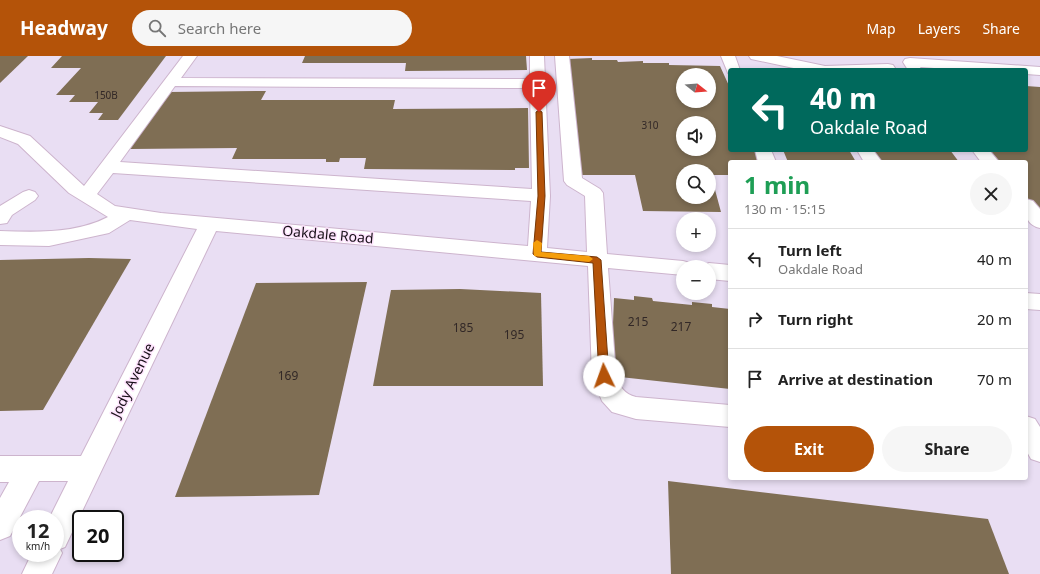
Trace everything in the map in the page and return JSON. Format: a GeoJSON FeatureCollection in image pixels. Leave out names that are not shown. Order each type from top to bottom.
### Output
{"type":"FeatureCollection","features":[{"type":"Feature","properties":{"kind":"street"},"geometry":{"type":"LineString","coordinates":[[86,196],[190,56]]}},
{"type":"Feature","properties":{"kind":"street"},"geometry":{"type":"LineString","coordinates":[[537,56],[541,196],[537,254]]}},
{"type":"Feature","properties":{"kind":"street"},"geometry":{"type":"LineString","coordinates":[[562,56],[573,180],[594,193],[604,376],[611,394],[621,404],[636,408],[728,416]]}},
{"type":"Feature","properties":{"kind":"street"},"geometry":{"type":"LineString","coordinates":[[728,56],[732,68]]}},
{"type":"Feature","properties":{"kind":"street"},"geometry":{"type":"LineString","coordinates":[[756,56],[815,68]]}},
{"type":"Feature","properties":{"kind":"street"},"geometry":{"type":"LineString","coordinates":[[914,68],[910,62],[997,68]]}},
{"type":"Feature","properties":{"kind":"street"},"geometry":{"type":"LineString","coordinates":[[1028,70],[1040,71]]}},
{"type":"Feature","properties":{"kind":"street"},"geometry":{"type":"LineString","coordinates":[[171,82],[538,84]]}},
{"type":"Feature","properties":{"kind":"street","name":"Oakdale Road"},"geometry":{"type":"LineString","coordinates":[[0,131],[24,140],[74,189],[110,211],[162,219],[676,267]]}},
{"type":"Feature","properties":{"kind":"street"},"geometry":{"type":"LineString","coordinates":[[982,152],[988,160]]}},
{"type":"Feature","properties":{"kind":"street"},"geometry":{"type":"LineString","coordinates":[[109,167],[541,196]]}},
{"type":"Feature","properties":{"kind":"street"},"geometry":{"type":"LineString","coordinates":[[0,218],[5,211],[30,196]]}},
{"type":"Feature","properties":{"kind":"street"},"geometry":{"type":"LineString","coordinates":[[1028,207],[1040,222]]}},
{"type":"Feature","properties":{"kind":"street"},"geometry":{"type":"LineString","coordinates":[[0,238],[49,239],[102,228],[127,214]]}},
{"type":"Feature","properties":{"kind":"street","name":"Jody Avenue"},"geometry":{"type":"LineString","coordinates":[[64,519],[210,223]]}},
{"type":"Feature","properties":{"kind":"street"},"geometry":{"type":"LineString","coordinates":[[716,272],[728,273]]}},
{"type":"Feature","properties":{"kind":"street"},"geometry":{"type":"LineString","coordinates":[[1028,301],[1040,302]]}},
{"type":"Feature","properties":{"kind":"street"},"geometry":{"type":"LineString","coordinates":[[0,469],[89,468]]}},
{"type":"Feature","properties":{"kind":"street"},"geometry":{"type":"LineString","coordinates":[[0,526],[31,469]]}},
{"type":"Feature","properties":{"kind":"street"},"geometry":{"type":"LineString","coordinates":[[37,574],[43,562]]}},
{"type":"Feature","properties":{"kind":"shaded area"},"geometry":{"type":"Polygon","coordinates":[[[0,56],[1040,56],[1040,574],[0,574],[0,56]]]}},
{"type":"Feature","properties":{"kind":"building"},"geometry":{"type":"Polygon","coordinates":[[[0,56],[28,56],[0,83],[0,56]]]}},
{"type":"Feature","properties":{"kind":"building"},"geometry":{"type":"Polygon","coordinates":[[[62,56],[166,56],[118,120],[98,120],[103,113],[89,113],[98,102],[69,102],[75,95],[56,95],[81,68],[51,68],[62,56]]]}},
{"type":"Feature","properties":{"kind":"building"},"geometry":{"type":"Polygon","coordinates":[[[305,56],[526,56],[527,70],[405,71],[406,63],[302,63],[305,56]]]}},
{"type":"Feature","properties":{"kind":"building"},"geometry":{"type":"Polygon","coordinates":[[[592,58],[592,60],[617,60],[618,62],[643,61],[643,63],[669,63],[669,65],[720,66],[728,84],[728,152],[758,152],[761,160],[728,160],[728,175],[716,175],[716,164],[676,164],[676,204],[716,204],[716,194],[721,212],[643,211],[635,175],[577,175],[567,59],[592,58]]]}},
{"type":"Feature","properties":{"kind":"building"},"geometry":{"type":"Polygon","coordinates":[[[1028,86],[1040,87],[1040,214],[1028,199],[1028,160],[994,160],[988,152],[1028,152],[1028,86]]]}},
{"type":"Feature","properties":{"kind":"building"},"geometry":{"type":"Polygon","coordinates":[[[266,91],[261,100],[395,100],[393,109],[528,108],[529,168],[515,168],[515,170],[364,169],[366,158],[340,158],[339,162],[326,162],[326,159],[232,159],[237,148],[130,149],[169,92],[266,91]]]}},
{"type":"Feature","properties":{"kind":"building"},"geometry":{"type":"Polygon","coordinates":[[[784,152],[850,152],[855,160],[787,160],[784,152]]]}},
{"type":"Feature","properties":{"kind":"building"},"geometry":{"type":"Polygon","coordinates":[[[872,152],[952,152],[958,160],[878,160],[872,152]]]}},
{"type":"Feature","properties":{"kind":"building"},"geometry":{"type":"Polygon","coordinates":[[[89,258],[131,259],[43,410],[0,411],[0,260],[89,258]]]}},
{"type":"Feature","properties":{"kind":"building"},"geometry":{"type":"Polygon","coordinates":[[[367,282],[319,495],[175,497],[256,283],[367,282]]]}},
{"type":"Feature","properties":{"kind":"building"},"geometry":{"type":"Polygon","coordinates":[[[460,289],[541,293],[543,386],[373,386],[391,290],[460,289]]]}},
{"type":"Feature","properties":{"kind":"building"},"geometry":{"type":"Polygon","coordinates":[[[634,296],[652,298],[653,301],[692,305],[692,302],[712,304],[712,307],[728,309],[728,389],[611,376],[614,298],[634,300],[634,296]]]}},
{"type":"Feature","properties":{"kind":"building"},"geometry":{"type":"Polygon","coordinates":[[[668,481],[988,519],[1009,574],[671,574],[668,481]]]}},
{"type":"Feature","properties":{"kind":"slow traffic"},"geometry":{"type":"LineString","coordinates":[[537,243],[537,254],[589,259]]}},
{"type":"Feature","properties":{"kind":"route"},"geometry":{"type":"LineString","coordinates":[[539,112],[541,196],[537,254],[597,260],[604,376]]}}]}
